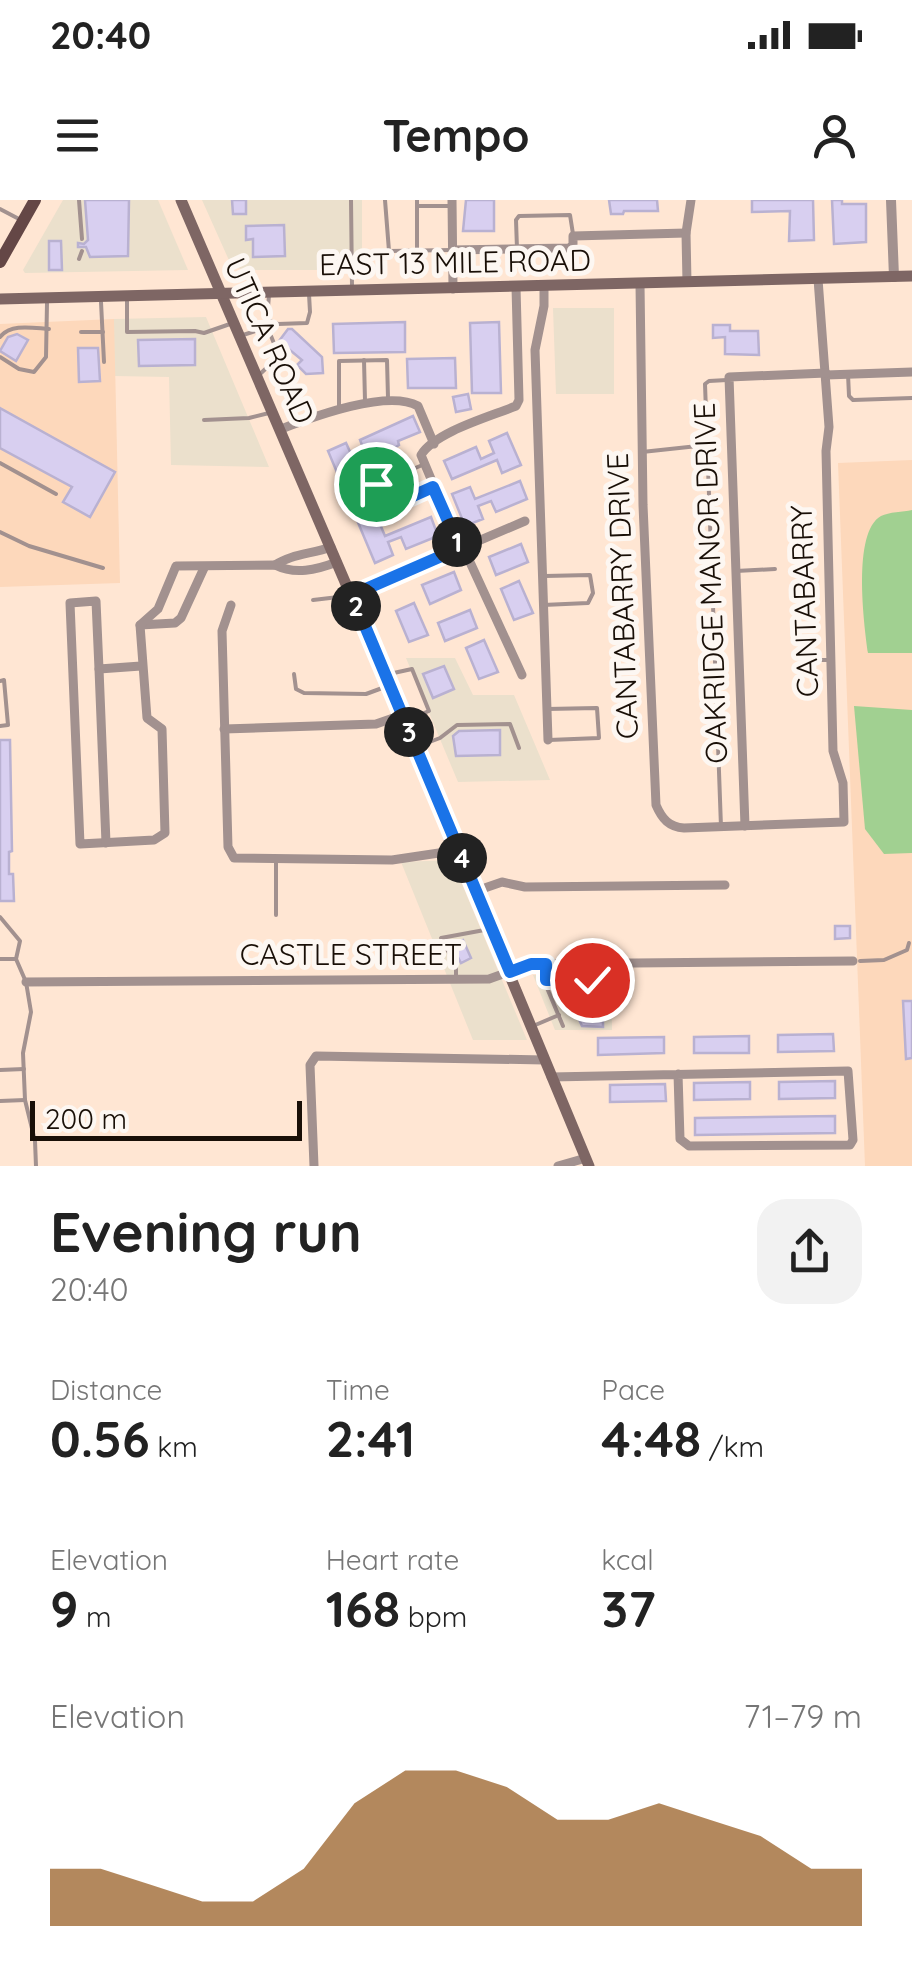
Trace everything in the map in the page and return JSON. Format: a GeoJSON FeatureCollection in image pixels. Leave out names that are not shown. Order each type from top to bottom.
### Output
{"type":"FeatureCollection","features":[{"type":"Feature","properties":{"kind":"main road"},"geometry":{"type":"LineString","coordinates":[[0,262],[35,200]]}},
{"type":"Feature","properties":{"kind":"main road","name":"UTICA ROAD"},"geometry":{"type":"LineString","coordinates":[[181,200],[388,680],[587,1162]]}},
{"type":"Feature","properties":{"kind":"main road","name":"EAST 13 MILE ROAD"},"geometry":{"type":"LineString","coordinates":[[0,299],[912,276]]}},
{"type":"Feature","properties":{"kind":"street"},"geometry":{"type":"LineString","coordinates":[[687,282],[690,200]]}},
{"type":"Feature","properties":{"kind":"street"},"geometry":{"type":"LineString","coordinates":[[891,200],[894,276]]}},
{"type":"Feature","properties":{"kind":"street"},"geometry":{"type":"LineString","coordinates":[[452,203],[453,288]]}},
{"type":"Feature","properties":{"kind":"street"},"geometry":{"type":"LineString","coordinates":[[454,250],[568,248],[574,243],[573,236],[686,233]]}},
{"type":"Feature","properties":{"kind":"street","name":"CANTABARRY"},"geometry":{"type":"LineString","coordinates":[[746,826],[844,822],[843,783],[834,751],[826,374],[818,279]]}},
{"type":"Feature","properties":{"kind":"street","name":"CANTABARRY DRIVE"},"geometry":{"type":"LineString","coordinates":[[640,284],[642,452],[656,805],[660,817],[677,827],[746,826]]}},
{"type":"Feature","properties":{"kind":"street"},"geometry":{"type":"LineString","coordinates":[[544,286],[535,350],[548,740]]}},
{"type":"Feature","properties":{"kind":"street"},"geometry":{"type":"LineString","coordinates":[[516,287],[516,406],[450,432],[421,452],[460,548],[522,675]]}},
{"type":"Feature","properties":{"kind":"street","name":"OAKRIDGE MANOR DRIVE"},"geometry":{"type":"LineString","coordinates":[[746,826],[728,376],[912,372]]}},
{"type":"Feature","properties":{"kind":"street"},"geometry":{"type":"LineString","coordinates":[[281,429],[339,411],[402,400],[418,406],[434,444]]}},
{"type":"Feature","properties":{"kind":"street"},"geometry":{"type":"LineString","coordinates":[[352,595],[525,522]]}},
{"type":"Feature","properties":{"kind":"street"},"geometry":{"type":"LineString","coordinates":[[275,565],[286,557],[311,555],[331,547]]}},
{"type":"Feature","properties":{"kind":"street"},"geometry":{"type":"LineString","coordinates":[[106,843],[96,601],[70,602],[80,844],[106,843],[154,840],[166,833],[162,730],[147,718],[140,625],[158,609],[176,566],[275,565],[287,571],[318,570],[337,562]]}},
{"type":"Feature","properties":{"kind":"street"},"geometry":{"type":"LineString","coordinates":[[140,625],[174,623],[181,618],[204,568]]}},
{"type":"Feature","properties":{"kind":"street"},"geometry":{"type":"LineString","coordinates":[[231,605],[222,631],[230,852],[239,860],[392,860],[459,850]]}},
{"type":"Feature","properties":{"kind":"street"},"geometry":{"type":"LineString","coordinates":[[99,669],[141,666]]}},
{"type":"Feature","properties":{"kind":"street"},"geometry":{"type":"LineString","coordinates":[[224,729],[376,724],[404,718]]}},
{"type":"Feature","properties":{"kind":"street"},"geometry":{"type":"LineString","coordinates":[[476,891],[507,882],[525,887],[725,885]]}},
{"type":"Feature","properties":{"kind":"street","name":"CASTLE STREET"},"geometry":{"type":"LineString","coordinates":[[26,982],[456,980],[489,979],[531,964],[857,961]]}},
{"type":"Feature","properties":{"kind":"street"},"geometry":{"type":"LineString","coordinates":[[314,1166],[310,1065],[316,1056],[544,1060]]}},
{"type":"Feature","properties":{"kind":"street"},"geometry":{"type":"LineString","coordinates":[[552,1077],[678,1074],[848,1071],[853,1140],[850,1145],[689,1146],[680,1139],[678,1074]]}},
{"type":"Feature","properties":{"kind":"street"},"geometry":{"type":"LineString","coordinates":[[558,1166],[587,1162]]}},
{"type":"Feature","properties":{"kind":"lane"},"geometry":{"type":"LineString","coordinates":[[79,200],[82,240]]}},
{"type":"Feature","properties":{"kind":"lane"},"geometry":{"type":"LineString","coordinates":[[350,200],[352,290]]}},
{"type":"Feature","properties":{"kind":"lane"},"geometry":{"type":"LineString","coordinates":[[385,200],[387,249],[454,250]]}},
{"type":"Feature","properties":{"kind":"lane"},"geometry":{"type":"LineString","coordinates":[[417,250],[417,203],[452,203]]}},
{"type":"Feature","properties":{"kind":"lane"},"geometry":{"type":"LineString","coordinates":[[0,209],[23,221]]}},
{"type":"Feature","properties":{"kind":"lane"},"geometry":{"type":"LineString","coordinates":[[517,249],[516,220],[520,216],[570,215],[573,236]]}},
{"type":"Feature","properties":{"kind":"lane"},"geometry":{"type":"LineString","coordinates":[[79,259],[82,251]]}},
{"type":"Feature","properties":{"kind":"lane"},"geometry":{"type":"LineString","coordinates":[[267,320],[278,324],[307,323],[308,291]]}},
{"type":"Feature","properties":{"kind":"lane"},"geometry":{"type":"LineString","coordinates":[[239,337],[262,329],[267,320],[269,292]]}},
{"type":"Feature","properties":{"kind":"lane"},"geometry":{"type":"LineString","coordinates":[[127,296],[127,332],[204,333],[232,323]]}},
{"type":"Feature","properties":{"kind":"lane"},"geometry":{"type":"LineString","coordinates":[[101,297],[104,362]]}},
{"type":"Feature","properties":{"kind":"lane"},"geometry":{"type":"LineString","coordinates":[[0,357],[20,370],[34,372],[46,357],[47,298]]}},
{"type":"Feature","properties":{"kind":"lane"},"geometry":{"type":"LineString","coordinates":[[0,337],[12,328],[49,329]]}},
{"type":"Feature","properties":{"kind":"lane"},"geometry":{"type":"LineString","coordinates":[[256,377],[278,356],[271,336],[262,329]]}},
{"type":"Feature","properties":{"kind":"lane"},"geometry":{"type":"LineString","coordinates":[[81,332],[103,332]]}},
{"type":"Feature","properties":{"kind":"lane"},"geometry":{"type":"LineString","coordinates":[[364,360],[365,405]]}},
{"type":"Feature","properties":{"kind":"lane"},"geometry":{"type":"LineString","coordinates":[[339,411],[339,362],[388,360],[388,400]]}},
{"type":"Feature","properties":{"kind":"lane"},"geometry":{"type":"LineString","coordinates":[[848,374],[849,396],[853,400],[912,398]]}},
{"type":"Feature","properties":{"kind":"lane"},"geometry":{"type":"LineString","coordinates":[[720,826],[706,384],[729,380]]}},
{"type":"Feature","properties":{"kind":"lane"},"geometry":{"type":"LineString","coordinates":[[204,420],[249,418],[274,412]]}},
{"type":"Feature","properties":{"kind":"lane"},"geometry":{"type":"LineString","coordinates":[[642,452],[708,445]]}},
{"type":"Feature","properties":{"kind":"lane"},"geometry":{"type":"LineString","coordinates":[[0,463],[56,494]]}},
{"type":"Feature","properties":{"kind":"lane"},"geometry":{"type":"LineString","coordinates":[[424,464],[376,484],[386,508],[433,487]]}},
{"type":"Feature","properties":{"kind":"lane"},"geometry":{"type":"LineString","coordinates":[[0,532],[29,546],[103,568]]}},
{"type":"Feature","properties":{"kind":"lane"},"geometry":{"type":"LineString","coordinates":[[736,571],[775,570]]}},
{"type":"Feature","properties":{"kind":"lane"},"geometry":{"type":"LineString","coordinates":[[542,576],[590,575],[593,593],[588,603],[544,604]]}},
{"type":"Feature","properties":{"kind":"lane"},"geometry":{"type":"LineString","coordinates":[[313,600],[352,595]]}},
{"type":"Feature","properties":{"kind":"lane"},"geometry":{"type":"LineString","coordinates":[[802,660],[831,660]]}},
{"type":"Feature","properties":{"kind":"lane"},"geometry":{"type":"LineString","coordinates":[[294,674],[296,689],[304,693],[366,694],[412,669],[429,711],[404,718]]}},
{"type":"Feature","properties":{"kind":"lane"},"geometry":{"type":"LineString","coordinates":[[0,681],[4,680],[8,725],[0,726]]}},
{"type":"Feature","properties":{"kind":"lane"},"geometry":{"type":"LineString","coordinates":[[547,710],[597,708],[599,738],[548,740]]}},
{"type":"Feature","properties":{"kind":"lane"},"geometry":{"type":"LineString","coordinates":[[415,747],[440,738],[457,724],[510,724],[520,748]]}},
{"type":"Feature","properties":{"kind":"lane"},"geometry":{"type":"LineString","coordinates":[[276,860],[276,916]]}},
{"type":"Feature","properties":{"kind":"lane"},"geometry":{"type":"LineString","coordinates":[[0,917],[20,941],[16,959],[26,982],[31,1012],[23,1053],[24,1100],[35,1142],[36,1166]]}},
{"type":"Feature","properties":{"kind":"lane"},"geometry":{"type":"LineString","coordinates":[[456,980],[456,966],[440,938],[492,928]]}},
{"type":"Feature","properties":{"kind":"lane"},"geometry":{"type":"LineString","coordinates":[[857,961],[892,958],[907,950],[909,943]]}},
{"type":"Feature","properties":{"kind":"lane"},"geometry":{"type":"LineString","coordinates":[[0,959],[16,959]]}},
{"type":"Feature","properties":{"kind":"lane"},"geometry":{"type":"LineString","coordinates":[[546,964],[546,980],[564,1026]]}},
{"type":"Feature","properties":{"kind":"lane"},"geometry":{"type":"LineString","coordinates":[[546,980],[597,981],[598,1000]]}},
{"type":"Feature","properties":{"kind":"lane"},"geometry":{"type":"LineString","coordinates":[[533,1026],[559,1015]]}},
{"type":"Feature","properties":{"kind":"lane"},"geometry":{"type":"LineString","coordinates":[[0,1070],[24,1069]]}},
{"type":"Feature","properties":{"kind":"lane"},"geometry":{"type":"LineString","coordinates":[[0,1101],[24,1100]]}},
{"type":"Feature","properties":{"kind":"shaded area"},"geometry":{"type":"Polygon","coordinates":[[[63,200],[158,200],[188,270],[25,273],[23,270],[63,200]]]}},
{"type":"Feature","properties":{"kind":"shaded area"},"geometry":{"type":"Polygon","coordinates":[[[202,200],[362,200],[362,265],[341,265],[334,270],[232,267],[202,200]]]}},
{"type":"Feature","properties":{"kind":"shaded area"},"geometry":{"type":"Polygon","coordinates":[[[553,308],[614,308],[614,394],[556,394],[553,308]]]}},
{"type":"Feature","properties":{"kind":"shaded area"},"geometry":{"type":"Polygon","coordinates":[[[206,317],[269,467],[171,465],[169,377],[114,376],[114,319],[206,317]]]}},
{"type":"Feature","properties":{"kind":"shaded area"},"geometry":{"type":"Polygon","coordinates":[[[114,319],[120,583],[0,587],[0,324],[114,319]]]}},
{"type":"Feature","properties":{"kind":"shaded area"},"geometry":{"type":"Polygon","coordinates":[[[912,460],[912,1166],[865,1166],[838,463],[912,460]]]}},
{"type":"Feature","properties":{"kind":"shaded area"},"geometry":{"type":"Polygon","coordinates":[[[406,658],[455,658],[473,695],[514,695],[550,780],[458,782],[406,658]]]}},
{"type":"Feature","properties":{"kind":"shaded area"},"geometry":{"type":"Polygon","coordinates":[[[452,860],[527,1040],[473,1040],[401,862],[452,860]]]}},
{"type":"Feature","properties":{"kind":"shaded area"},"geometry":{"type":"Polygon","coordinates":[[[611,974],[612,1030],[555,1030],[533,975],[611,974]]]}},
{"type":"Feature","properties":{"kind":"green space"},"geometry":{"type":"Polygon","coordinates":[[[912,510],[912,653],[868,653],[862,580],[866,540],[881,516],[912,510]]]}},
{"type":"Feature","properties":{"kind":"green space"},"geometry":{"type":"Polygon","coordinates":[[[854,706],[912,710],[912,853],[884,854],[865,829],[854,706]]]}},
{"type":"Feature","properties":{"kind":"building"},"geometry":{"type":"Polygon","coordinates":[[[85,200],[129,200],[128,256],[90,257],[86,247],[78,247],[78,243],[88,240],[85,200]]]}},
{"type":"Feature","properties":{"kind":"building"},"geometry":{"type":"Polygon","coordinates":[[[232,200],[246,200],[246,214],[233,214],[232,200]]]}},
{"type":"Feature","properties":{"kind":"building"},"geometry":{"type":"Polygon","coordinates":[[[466,200],[494,200],[494,231],[463,231],[466,200]]]}},
{"type":"Feature","properties":{"kind":"building"},"geometry":{"type":"Polygon","coordinates":[[[609,200],[657,200],[658,211],[611,214],[609,200]]]}},
{"type":"Feature","properties":{"kind":"building"},"geometry":{"type":"Polygon","coordinates":[[[752,200],[813,200],[814,240],[789,241],[790,211],[752,212],[752,200]]]}},
{"type":"Feature","properties":{"kind":"building"},"geometry":{"type":"Polygon","coordinates":[[[832,200],[866,204],[866,242],[834,244],[832,200]]]}},
{"type":"Feature","properties":{"kind":"building"},"geometry":{"type":"Polygon","coordinates":[[[284,225],[285,256],[253,257],[253,239],[246,240],[246,226],[284,225]]]}},
{"type":"Feature","properties":{"kind":"building"},"geometry":{"type":"Polygon","coordinates":[[[49,241],[61,241],[62,270],[49,270],[49,241]]]}},
{"type":"Feature","properties":{"kind":"building"},"geometry":{"type":"Polygon","coordinates":[[[405,322],[405,352],[334,353],[333,324],[405,322]]]}},
{"type":"Feature","properties":{"kind":"building"},"geometry":{"type":"Polygon","coordinates":[[[499,322],[501,393],[472,393],[470,323],[499,322]]]}},
{"type":"Feature","properties":{"kind":"building"},"geometry":{"type":"Polygon","coordinates":[[[713,325],[730,325],[730,331],[758,331],[759,355],[725,354],[725,337],[713,338],[713,325]]]}},
{"type":"Feature","properties":{"kind":"building"},"geometry":{"type":"Polygon","coordinates":[[[288,329],[322,357],[323,373],[306,374],[297,365],[302,360],[279,341],[288,329]]]}},
{"type":"Feature","properties":{"kind":"building"},"geometry":{"type":"Polygon","coordinates":[[[17,334],[28,340],[16,361],[0,351],[8,337],[17,334]]]}},
{"type":"Feature","properties":{"kind":"building"},"geometry":{"type":"Polygon","coordinates":[[[195,339],[195,365],[139,366],[138,340],[195,339]]]}},
{"type":"Feature","properties":{"kind":"building"},"geometry":{"type":"Polygon","coordinates":[[[78,348],[98,348],[100,381],[79,382],[78,348]]]}},
{"type":"Feature","properties":{"kind":"building"},"geometry":{"type":"Polygon","coordinates":[[[455,358],[456,388],[408,388],[407,359],[455,358]]]}},
{"type":"Feature","properties":{"kind":"building"},"geometry":{"type":"Polygon","coordinates":[[[468,394],[471,409],[456,412],[453,397],[468,394]]]}},
{"type":"Feature","properties":{"kind":"building"},"geometry":{"type":"Polygon","coordinates":[[[0,408],[115,472],[90,517],[63,502],[72,487],[0,448],[0,408]]]}},
{"type":"Feature","properties":{"kind":"building"},"geometry":{"type":"Polygon","coordinates":[[[413,416],[420,432],[398,441],[399,445],[388,452],[354,462],[385,536],[431,517],[438,536],[406,549],[401,537],[388,542],[393,555],[375,563],[328,451],[346,443],[352,456],[364,450],[360,440],[413,416]]]}},
{"type":"Feature","properties":{"kind":"building"},"geometry":{"type":"Polygon","coordinates":[[[507,433],[521,465],[502,473],[497,460],[452,479],[444,461],[476,447],[481,459],[494,453],[489,441],[507,433]]]}},
{"type":"Feature","properties":{"kind":"building"},"geometry":{"type":"Polygon","coordinates":[[[520,481],[527,499],[496,512],[491,501],[478,506],[483,519],[465,526],[452,494],[470,487],[475,499],[520,481]]]}},
{"type":"Feature","properties":{"kind":"building"},"geometry":{"type":"Polygon","coordinates":[[[521,544],[528,562],[496,575],[489,557],[521,544]]]}},
{"type":"Feature","properties":{"kind":"building"},"geometry":{"type":"Polygon","coordinates":[[[454,572],[461,590],[430,604],[422,585],[454,572]]]}},
{"type":"Feature","properties":{"kind":"building"},"geometry":{"type":"Polygon","coordinates":[[[519,581],[533,613],[514,620],[501,589],[519,581]]]}},
{"type":"Feature","properties":{"kind":"building"},"geometry":{"type":"Polygon","coordinates":[[[414,603],[428,635],[409,642],[396,611],[414,603]]]}},
{"type":"Feature","properties":{"kind":"building"},"geometry":{"type":"Polygon","coordinates":[[[470,610],[477,628],[445,641],[438,623],[470,610]]]}},
{"type":"Feature","properties":{"kind":"building"},"geometry":{"type":"Polygon","coordinates":[[[484,640],[498,672],[479,679],[466,648],[484,640]]]}},
{"type":"Feature","properties":{"kind":"building"},"geometry":{"type":"Polygon","coordinates":[[[444,666],[454,689],[433,698],[423,674],[444,666]]]}},
{"type":"Feature","properties":{"kind":"building"},"geometry":{"type":"Polygon","coordinates":[[[500,730],[500,755],[456,756],[453,736],[459,731],[500,730]]]}},
{"type":"Feature","properties":{"kind":"building"},"geometry":{"type":"Polygon","coordinates":[[[0,740],[10,740],[9,874],[13,874],[14,901],[0,901],[0,740]]]}},
{"type":"Feature","properties":{"kind":"building"},"geometry":{"type":"Polygon","coordinates":[[[835,926],[850,926],[850,938],[835,939],[835,926]]]}},
{"type":"Feature","properties":{"kind":"building"},"geometry":{"type":"Polygon","coordinates":[[[463,940],[471,958],[461,963],[451,944],[463,940]]]}},
{"type":"Feature","properties":{"kind":"building"},"geometry":{"type":"Polygon","coordinates":[[[564,986],[592,987],[592,1006],[603,1006],[603,1027],[582,1026],[564,986]]]}},
{"type":"Feature","properties":{"kind":"building"},"geometry":{"type":"Polygon","coordinates":[[[903,1001],[912,1001],[912,1058],[906,1059],[903,1001]]]}},
{"type":"Feature","properties":{"kind":"building"},"geometry":{"type":"Polygon","coordinates":[[[833,1034],[834,1051],[778,1052],[778,1035],[833,1034]]]}},
{"type":"Feature","properties":{"kind":"building"},"geometry":{"type":"Polygon","coordinates":[[[749,1036],[749,1053],[694,1053],[694,1037],[749,1036]]]}},
{"type":"Feature","properties":{"kind":"building"},"geometry":{"type":"Polygon","coordinates":[[[664,1037],[664,1053],[598,1055],[598,1038],[664,1037]]]}},
{"type":"Feature","properties":{"kind":"building"},"geometry":{"type":"Polygon","coordinates":[[[835,1081],[835,1098],[779,1099],[779,1082],[835,1081]]]}},
{"type":"Feature","properties":{"kind":"building"},"geometry":{"type":"Polygon","coordinates":[[[750,1082],[750,1099],[694,1100],[694,1083],[750,1082]]]}},
{"type":"Feature","properties":{"kind":"building"},"geometry":{"type":"Polygon","coordinates":[[[665,1084],[666,1101],[610,1102],[610,1085],[665,1084]]]}},
{"type":"Feature","properties":{"kind":"building"},"geometry":{"type":"Polygon","coordinates":[[[835,1116],[835,1133],[695,1135],[695,1118],[835,1116]]]}},
{"type":"Feature","properties":{"kind":"route"},"geometry":{"type":"LineString","coordinates":[[376,484],[386,508],[433,487],[460,548],[352,595],[510,972],[531,964],[546,964],[546,980],[592,980]]}}]}
